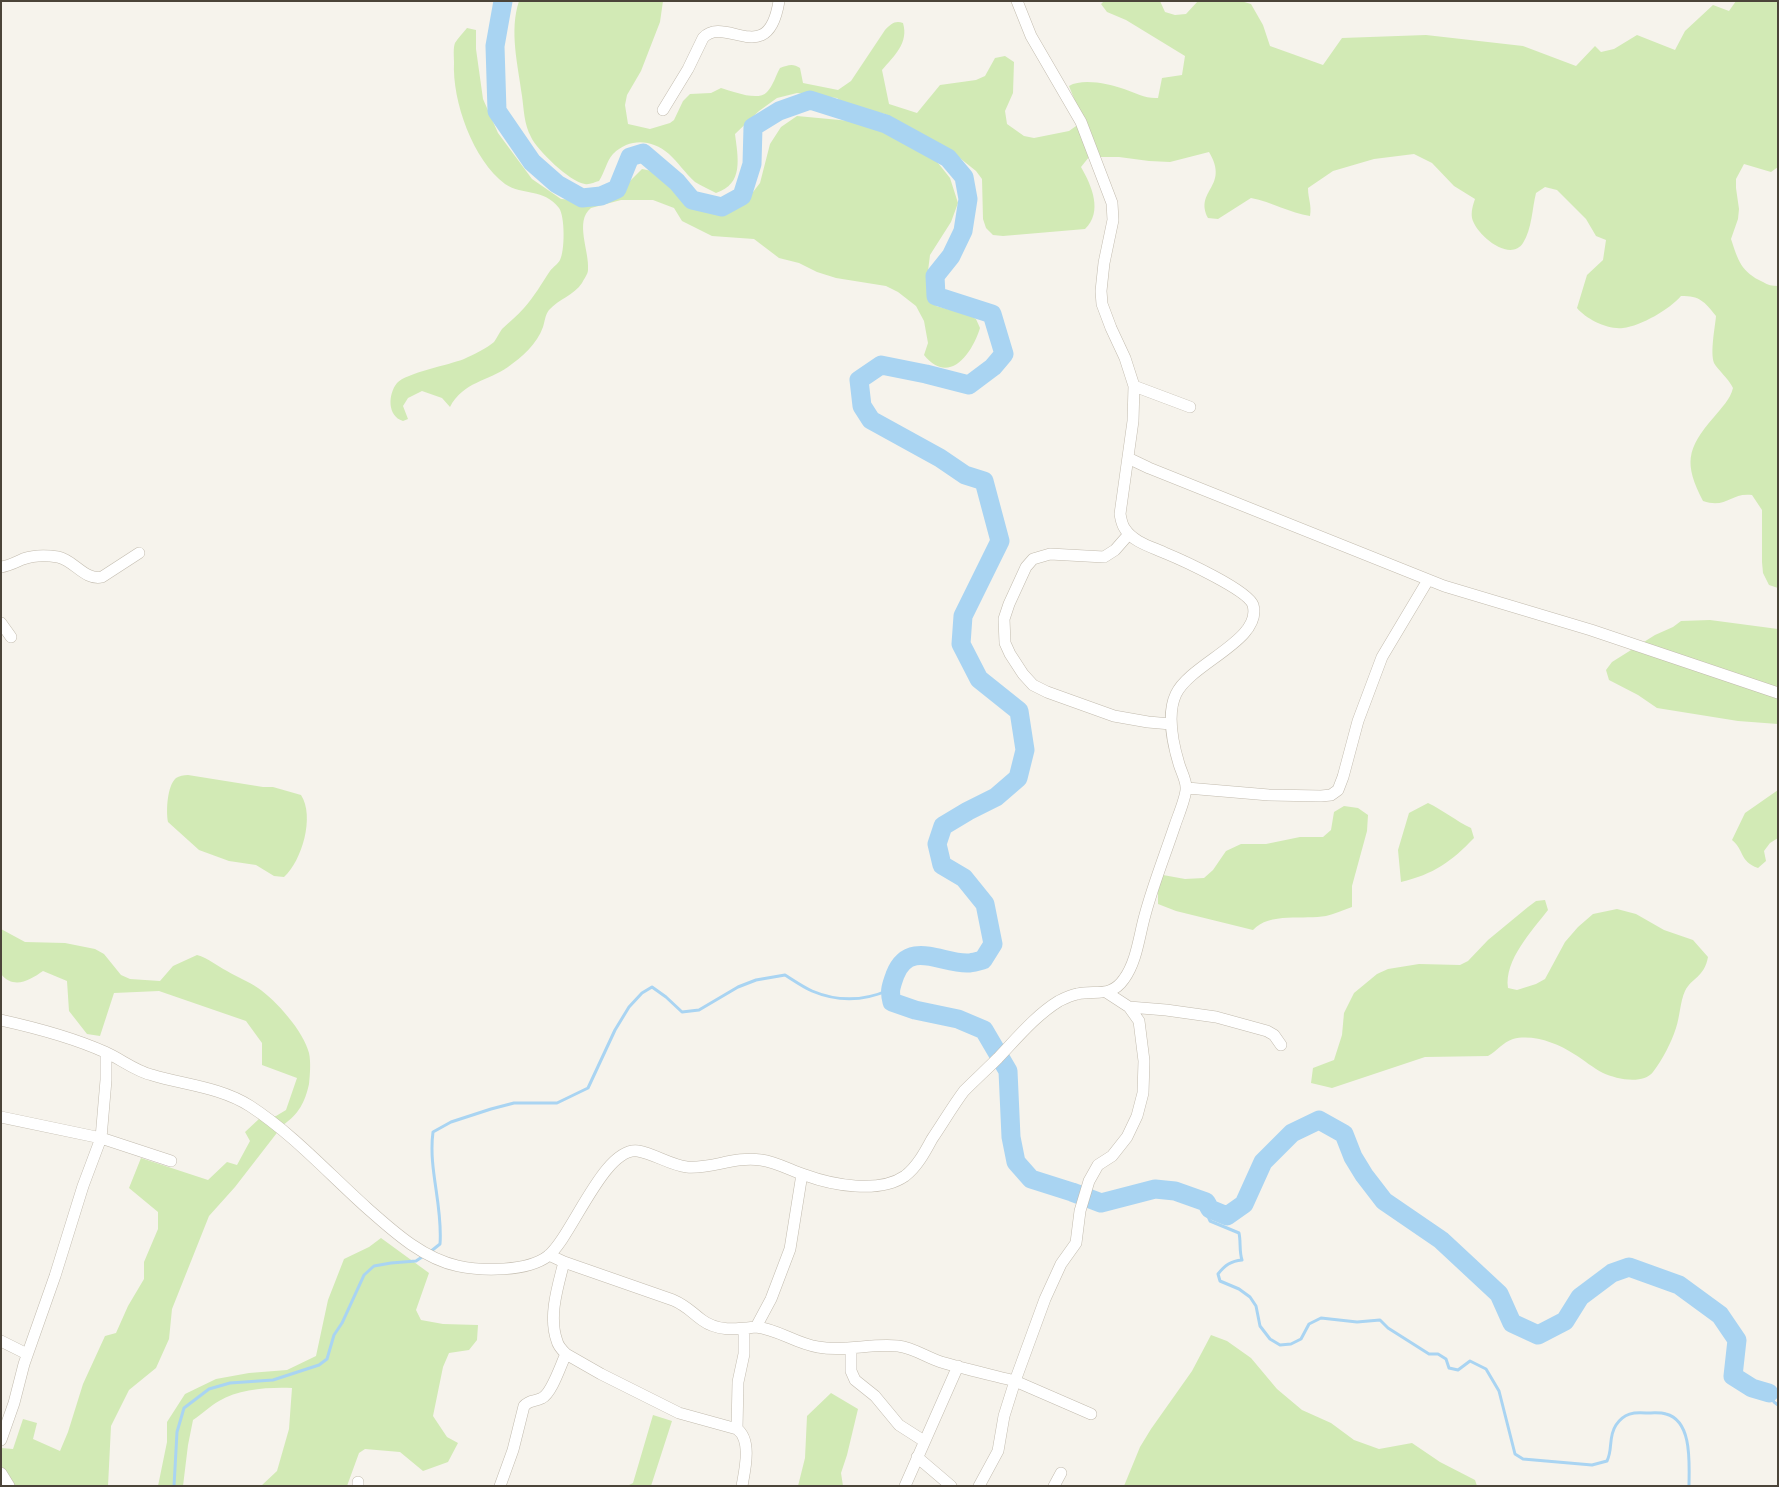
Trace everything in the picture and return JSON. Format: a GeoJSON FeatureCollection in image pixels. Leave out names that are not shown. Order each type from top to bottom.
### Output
{"type":"FeatureCollection","features":[{"type":"Feature","properties":{"kind":"street"},"geometry":{"type":"LineString","coordinates":[[663,110],[688,69],[702,38],[710,32],[719,31],[740,36],[760,36],[768,32],[774,24],[779,1]]}},
{"type":"Feature","properties":{"kind":"street"},"geometry":{"type":"LineString","coordinates":[[1,1020],[58,1034],[106,1053],[150,1075],[220,1092],[248,1104],[294,1140],[394,1232],[418,1249],[457,1266],[506,1268],[524,1266],[549,1255],[601,1177],[617,1158],[630,1151],[637,1151],[689,1167],[744,1158],[781,1165],[827,1182],[855,1186],[888,1184],[905,1176],[920,1159],[956,1102],[976,1079],[1038,1017],[1057,1002],[1069,996],[1087,992],[1106,992],[1114,989],[1122,981],[1129,971],[1138,945],[1145,915],[1187,788],[1176,754],[1171,724],[1176,694],[1187,680],[1203,666],[1235,644],[1246,633],[1251,624],[1253,606],[1250,599],[1241,592],[1141,542],[1129,534],[1122,524],[1120,514],[1133,420],[1134,386],[1125,358],[1102,304],[1101,291],[1104,263],[1113,220],[1112,203],[1081,122],[1031,36],[1017,1]]}},
{"type":"Feature","properties":{"kind":"street"},"geometry":{"type":"LineString","coordinates":[[1134,386],[1190,407]]}},
{"type":"Feature","properties":{"kind":"street"},"geometry":{"type":"LineString","coordinates":[[1128,458],[1428,580],[1591,630],[1778,693]]}},
{"type":"Feature","properties":{"kind":"street"},"geometry":{"type":"LineString","coordinates":[[1129,534],[1115,550],[1104,557],[1050,554],[1033,559],[1026,567],[1009,604],[1004,619],[1005,643],[1023,674],[1033,685],[1114,716],[1171,724]]}},
{"type":"Feature","properties":{"kind":"street"},"geometry":{"type":"LineString","coordinates":[[1,566],[33,556],[48,556],[61,558],[97,579],[139,553]]}},
{"type":"Feature","properties":{"kind":"street"},"geometry":{"type":"LineString","coordinates":[[1187,788],[1321,796],[1332,795],[1338,790],[1358,721],[1382,657],[1428,580]]}},
{"type":"Feature","properties":{"kind":"street"},"geometry":{"type":"LineString","coordinates":[[1,624],[11,637]]}},
{"type":"Feature","properties":{"kind":"street"},"geometry":{"type":"LineString","coordinates":[[979,1486],[998,1451],[1004,1416],[1045,1299],[1061,1264],[1076,1243],[1080,1211],[1090,1181],[1098,1165],[1112,1156],[1127,1138],[1137,1116],[1143,1093],[1144,1061],[1139,1021],[1129,1007],[1118,998],[1106,992]]}},
{"type":"Feature","properties":{"kind":"street"},"geometry":{"type":"LineString","coordinates":[[1129,1007],[1216,1017],[1267,1031],[1274,1035],[1282,1045]]}},
{"type":"Feature","properties":{"kind":"street"},"geometry":{"type":"LineString","coordinates":[[1,1440],[14,1403],[27,1354],[101,1138],[106,1080],[106,1053]]}},
{"type":"Feature","properties":{"kind":"street"},"geometry":{"type":"LineString","coordinates":[[1,1117],[101,1138],[172,1161]]}},
{"type":"Feature","properties":{"kind":"street"},"geometry":{"type":"LineString","coordinates":[[756,1327],[771,1299],[790,1250],[802,1174]]}},
{"type":"Feature","properties":{"kind":"street"},"geometry":{"type":"LineString","coordinates":[[549,1255],[673,1300],[686,1306],[710,1325],[720,1328],[744,1329],[756,1327],[771,1330],[809,1346],[828,1349],[900,1346],[939,1361],[1015,1381],[1091,1414]]}},
{"type":"Feature","properties":{"kind":"street"},"geometry":{"type":"LineString","coordinates":[[564,1262],[556,1293],[554,1316],[554,1334],[557,1343],[566,1354],[601,1374],[679,1413],[737,1429],[742,1433],[745,1445],[742,1486]]}},
{"type":"Feature","properties":{"kind":"street"},"geometry":{"type":"LineString","coordinates":[[737,1429],[738,1382],[744,1354],[744,1329]]}},
{"type":"Feature","properties":{"kind":"street"},"geometry":{"type":"LineString","coordinates":[[1,1342],[27,1354]]}},
{"type":"Feature","properties":{"kind":"street"},"geometry":{"type":"LineString","coordinates":[[851,1349],[851,1371],[855,1380],[875,1396],[899,1425],[924,1441]]}},
{"type":"Feature","properties":{"kind":"street"},"geometry":{"type":"LineString","coordinates":[[500,1486],[513,1450],[524,1406],[527,1402],[539,1400],[546,1395],[566,1354]]}},
{"type":"Feature","properties":{"kind":"street"},"geometry":{"type":"LineString","coordinates":[[905,1486],[958,1366]]}},
{"type":"Feature","properties":{"kind":"street"},"geometry":{"type":"LineString","coordinates":[[917,1457],[951,1486]]}},
{"type":"Feature","properties":{"kind":"street"},"geometry":{"type":"LineString","coordinates":[[1,1473],[9,1486]]}},
{"type":"Feature","properties":{"kind":"street"},"geometry":{"type":"LineString","coordinates":[[1054,1486],[1061,1473]]}},
{"type":"Feature","properties":{"kind":"green space"},"geometry":{"type":"Polygon","coordinates":[[[519,1],[663,1],[660,22],[641,71],[627,95],[625,105],[628,124],[650,129],[670,123],[674,120],[683,101],[690,94],[711,93],[721,88],[751,96],[763,95],[771,87],[780,68],[788,65],[795,65],[800,68],[803,83],[838,90],[851,81],[885,30],[891,24],[898,22],[903,23],[904,37],[902,43],[896,54],[882,70],[889,104],[917,113],[940,85],[976,80],[985,76],[995,58],[1005,56],[1014,62],[1013,93],[1005,111],[1007,124],[1024,136],[1034,138],[1069,131],[1086,119],[1077,106],[1069,86],[1081,82],[1104,84],[1145,97],[1158,98],[1162,78],[1182,75],[1185,56],[1126,20],[1107,12],[1101,4],[1104,1],[1160,1],[1165,12],[1175,15],[1186,14],[1198,1],[1241,1],[1251,4],[1263,25],[1270,46],[1323,65],[1342,38],[1426,35],[1523,46],[1576,66],[1595,46],[1601,52],[1614,49],[1637,35],[1675,50],[1685,31],[1713,5],[1729,11],[1736,1],[1778,1],[1778,167],[1771,172],[1744,164],[1736,179],[1739,209],[1738,219],[1731,239],[1738,259],[1745,270],[1765,283],[1778,286],[1778,588],[1769,585],[1763,573],[1762,510],[1752,495],[1739,496],[1718,503],[1703,501],[1693,477],[1691,457],[1693,448],[1705,428],[1728,400],[1733,388],[1714,363],[1713,346],[1716,316],[1701,300],[1681,296],[1655,316],[1630,327],[1611,327],[1598,323],[1586,316],[1577,308],[1587,275],[1603,260],[1606,240],[1596,236],[1586,219],[1557,190],[1545,187],[1536,193],[1526,237],[1517,248],[1510,250],[1502,248],[1486,239],[1475,225],[1472,213],[1475,199],[1454,186],[1432,163],[1414,154],[1374,159],[1333,171],[1308,188],[1310,216],[1251,198],[1218,219],[1208,218],[1205,209],[1205,201],[1216,173],[1209,152],[1170,162],[1119,157],[1089,157],[1081,167],[1092,190],[1095,207],[1094,215],[1085,229],[1003,236],[993,235],[986,228],[983,219],[982,179],[976,171],[951,151],[885,114],[845,104],[837,98],[797,93],[777,98],[759,111],[735,134],[738,161],[735,177],[725,189],[716,193],[695,182],[662,149],[655,145],[641,142],[626,145],[613,154],[599,181],[585,184],[571,178],[555,165],[534,143],[527,127],[514,36],[519,1]]]}},
{"type":"Feature","properties":{"kind":"green space"},"geometry":{"type":"Polygon","coordinates":[[[467,28],[476,30],[476,49],[483,99],[498,133],[532,179],[561,199],[588,201],[607,198],[620,191],[642,169],[652,171],[661,176],[681,198],[690,203],[716,214],[726,214],[753,192],[760,183],[770,144],[781,127],[797,116],[861,122],[905,139],[924,149],[950,178],[958,203],[951,222],[930,255],[927,279],[928,288],[936,306],[969,315],[976,319],[980,328],[971,348],[958,363],[951,367],[942,368],[933,364],[924,355],[928,343],[924,321],[916,306],[898,292],[886,286],[836,278],[817,272],[799,263],[779,258],[754,239],[712,236],[682,221],[674,208],[653,200],[621,200],[591,208],[586,214],[583,229],[588,263],[587,275],[575,291],[549,310],[540,333],[524,354],[500,372],[462,392],[450,407],[442,398],[422,391],[408,398],[403,406],[408,419],[403,421],[398,418],[392,410],[391,404],[392,393],[397,383],[409,376],[464,359],[494,342],[502,329],[531,299],[562,256],[563,226],[559,208],[547,198],[512,188],[505,184],[483,160],[467,129],[454,77],[454,47],[467,28]]]}},
{"type":"Feature","properties":{"kind":"green space"},"geometry":{"type":"Polygon","coordinates":[[[1710,620],[1778,629],[1778,724],[1738,721],[1657,708],[1638,695],[1609,680],[1606,670],[1612,662],[1655,635],[1681,621],[1710,620]]]}},
{"type":"Feature","properties":{"kind":"green space"},"geometry":{"type":"Polygon","coordinates":[[[188,775],[273,787],[301,795],[307,814],[307,826],[301,850],[284,877],[274,876],[256,865],[229,861],[199,850],[168,822],[167,805],[173,782],[176,778],[188,775]]]}},
{"type":"Feature","properties":{"kind":"green space"},"geometry":{"type":"Polygon","coordinates":[[[1778,790],[1778,838],[1770,843],[1764,851],[1766,861],[1758,868],[1745,859],[1732,840],[1745,813],[1778,790]]]}},
{"type":"Feature","properties":{"kind":"green space"},"geometry":{"type":"Polygon","coordinates":[[[1428,803],[1471,828],[1474,838],[1458,854],[1433,871],[1401,882],[1398,850],[1409,813],[1428,803]]]}},
{"type":"Feature","properties":{"kind":"green space"},"geometry":{"type":"Polygon","coordinates":[[[1344,806],[1358,808],[1368,815],[1367,831],[1352,886],[1352,907],[1326,916],[1268,921],[1260,924],[1253,930],[1176,911],[1158,904],[1158,885],[1163,875],[1185,879],[1204,878],[1213,870],[1226,851],[1241,844],[1266,844],[1300,837],[1323,837],[1331,830],[1334,812],[1344,806]]]}},
{"type":"Feature","properties":{"kind":"green space"},"geometry":{"type":"Polygon","coordinates":[[[1545,900],[1548,910],[1520,946],[1510,967],[1508,988],[1517,990],[1545,979],[1565,942],[1578,927],[1593,914],[1617,909],[1636,914],[1664,930],[1693,940],[1708,957],[1704,969],[1685,991],[1672,1039],[1660,1062],[1649,1076],[1629,1080],[1608,1075],[1553,1043],[1545,1040],[1521,1038],[1506,1042],[1488,1056],[1425,1057],[1332,1088],[1311,1083],[1313,1068],[1334,1060],[1342,1035],[1344,1013],[1354,993],[1377,974],[1388,969],[1419,964],[1460,965],[1468,961],[1488,940],[1528,907],[1536,901],[1545,900]]]}},
{"type":"Feature","properties":{"kind":"green space"},"geometry":{"type":"Polygon","coordinates":[[[1,929],[25,942],[65,943],[95,949],[104,954],[121,975],[130,979],[160,981],[173,966],[197,955],[201,956],[254,986],[273,1000],[295,1026],[309,1053],[309,1084],[303,1102],[297,1112],[283,1125],[235,1187],[209,1216],[172,1309],[169,1339],[156,1368],[129,1390],[111,1426],[108,1486],[1,1486],[1,1448],[13,1449],[23,1419],[37,1423],[33,1439],[60,1451],[83,1384],[105,1336],[116,1333],[128,1306],[144,1279],[144,1262],[158,1229],[158,1212],[129,1188],[141,1158],[208,1180],[227,1162],[237,1165],[250,1141],[245,1132],[260,1118],[276,1116],[286,1110],[297,1078],[262,1065],[262,1043],[246,1021],[159,991],[114,993],[100,1036],[87,1034],[69,1011],[67,981],[43,971],[33,978],[22,982],[11,982],[1,974],[1,929]]]}},
{"type":"Feature","properties":{"kind":"green space"},"geometry":{"type":"Polygon","coordinates":[[[381,1238],[429,1273],[416,1310],[421,1320],[443,1324],[478,1325],[477,1340],[469,1350],[449,1353],[443,1367],[433,1416],[447,1437],[458,1443],[448,1462],[423,1471],[400,1452],[365,1449],[359,1453],[347,1486],[261,1486],[277,1471],[289,1429],[292,1388],[274,1388],[245,1391],[227,1397],[193,1420],[183,1486],[158,1486],[167,1442],[167,1422],[185,1394],[216,1379],[249,1373],[287,1370],[316,1356],[328,1300],[344,1259],[369,1247],[381,1238]]]}},
{"type":"Feature","properties":{"kind":"green space"},"geometry":{"type":"Polygon","coordinates":[[[1211,1335],[1227,1341],[1251,1358],[1277,1389],[1302,1410],[1331,1423],[1354,1440],[1379,1449],[1412,1443],[1440,1462],[1475,1480],[1477,1486],[1124,1486],[1140,1447],[1192,1371],[1211,1335]]]}},
{"type":"Feature","properties":{"kind":"green space"},"geometry":{"type":"Polygon","coordinates":[[[831,1393],[858,1409],[841,1473],[843,1486],[798,1486],[805,1458],[807,1416],[831,1393]]]}},
{"type":"Feature","properties":{"kind":"green space"},"geometry":{"type":"Polygon","coordinates":[[[653,1415],[672,1421],[651,1486],[627,1486],[633,1483],[653,1415]]]}},
{"type":"Feature","properties":{"kind":"waterway"},"geometry":{"type":"LineString","coordinates":[[503,1],[495,46],[497,111],[532,162],[557,184],[582,198],[601,196],[617,189],[630,157],[643,153],[677,182],[692,200],[722,207],[742,196],[752,164],[753,127],[779,111],[810,100],[886,124],[948,158],[964,177],[968,199],[963,231],[951,256],[935,276],[936,296],[992,314],[1004,354],[993,367],[969,385],[881,365],[859,380],[862,406],[871,420],[940,458],[965,475],[984,481],[1000,541],[963,616],[961,644],[979,679],[1019,711],[1025,750],[1018,778],[996,797],[943,826],[937,844],[942,865],[964,878],[985,904],[993,944],[983,960],[971,963],[927,956],[909,958],[901,964],[895,975],[891,994],[892,1002],[915,1010],[958,1019],[984,1030],[1008,1071],[1011,1137],[1016,1162],[1031,1179],[1101,1203],[1155,1189],[1175,1191],[1206,1202],[1210,1209],[1227,1216],[1244,1204],[1263,1162],[1292,1133],[1319,1120],[1344,1134],[1353,1157],[1384,1201],[1441,1240],[1499,1294],[1512,1323],[1538,1335],[1565,1321],[1580,1297],[1612,1273],[1629,1267],[1679,1285],[1720,1315],[1737,1340],[1733,1376],[1752,1388],[1769,1393]]}},
{"type":"Feature","properties":{"kind":"waterway"},"geometry":{"type":"LineString","coordinates":[[430,1252],[440,1244],[439,1216],[432,1160],[433,1132],[451,1122],[491,1109],[514,1103],[557,1103],[588,1088],[615,1030],[629,1007],[642,993],[652,987],[682,1012],[699,1010],[738,987],[756,980],[785,975],[812,991],[831,997],[861,998],[889,990]]}},
{"type":"Feature","properties":{"kind":"waterway"},"geometry":{"type":"LineString","coordinates":[[1206,1202],[1206,1212],[1210,1221],[1239,1233],[1242,1260],[1231,1262],[1223,1268],[1218,1274],[1220,1281],[1239,1289],[1250,1297],[1256,1306],[1260,1326],[1270,1339],[1280,1345],[1291,1344],[1301,1339],[1309,1324],[1321,1318],[1357,1322],[1380,1320],[1388,1328],[1429,1354],[1438,1354],[1446,1359],[1449,1368],[1458,1370],[1470,1361],[1486,1369],[1499,1391],[1515,1454],[1523,1459],[1592,1465],[1607,1461],[1611,1438],[1616,1425],[1622,1418],[1637,1413],[1666,1414],[1675,1418],[1685,1434],[1689,1456],[1689,1486]]}},
{"type":"Feature","properties":{"kind":"waterway"},"geometry":{"type":"LineString","coordinates":[[174,1486],[177,1432],[184,1408],[209,1389],[230,1383],[273,1380],[319,1365],[327,1359],[334,1335],[342,1323],[364,1275],[374,1266],[416,1261],[425,1255]]}},
{"type":"Feature","properties":{"kind":"waterway"},"geometry":{"type":"LineString","coordinates":[[1769,1393],[1778,1405]]}},
{"type":"Feature","properties":{"kind":"waterway"},"geometry":{"type":"LineString","coordinates":[[1769,1393],[1778,1395]]}}]}
